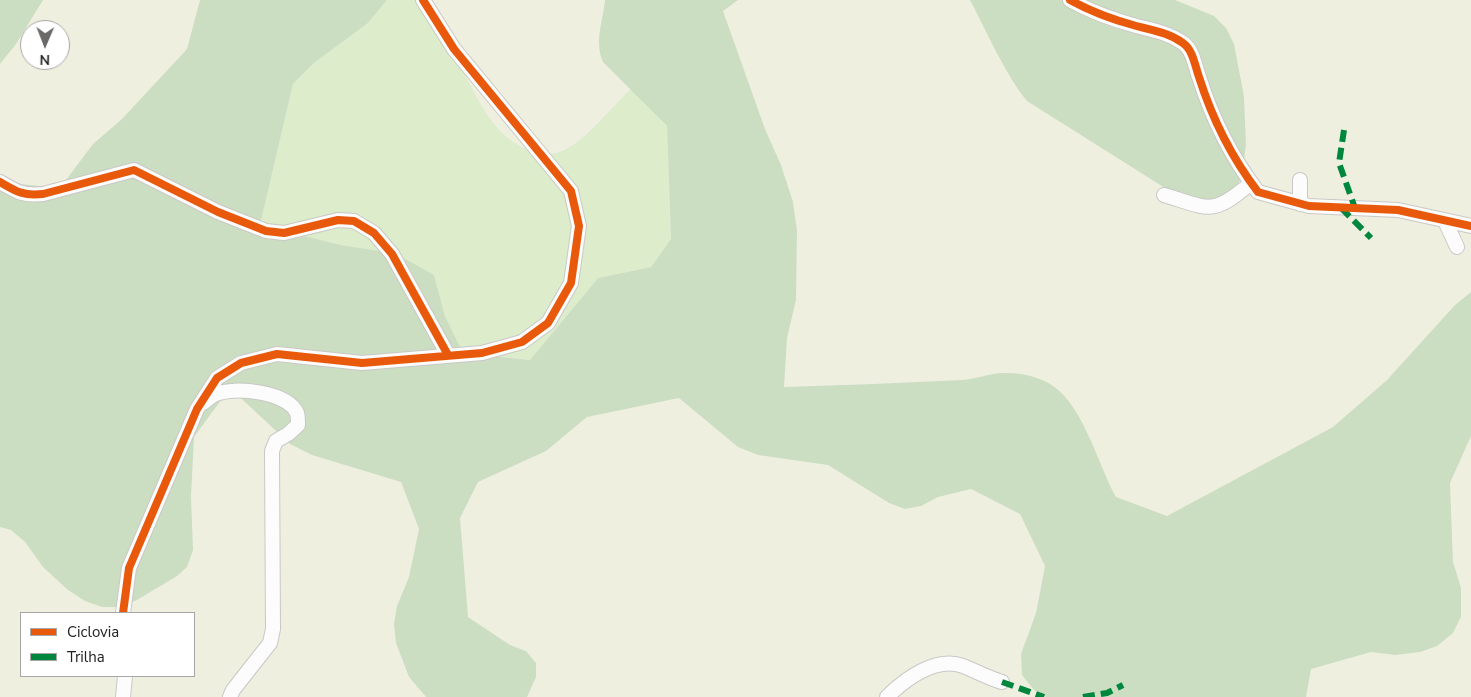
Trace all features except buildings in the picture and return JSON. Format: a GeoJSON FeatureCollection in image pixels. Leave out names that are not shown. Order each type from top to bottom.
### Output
{"type":"FeatureCollection","features":[{"type":"Feature","properties":{"kind":"street"},"geometry":{"type":"LineString","coordinates":[[123,612],[129,568],[197,409],[217,378],[241,363],[277,354],[362,363],[482,353],[522,342],[548,323],[571,283],[579,226],[571,190],[454,49],[423,0]]}},
{"type":"Feature","properties":{"kind":"street"},"geometry":{"type":"LineString","coordinates":[[1070,0],[1091,11],[1133,25],[1159,31],[1184,43],[1191,52],[1206,102],[1232,152],[1258,192],[1300,204],[1398,210],[1445,222],[1471,226]]}},
{"type":"Feature","properties":{"kind":"street"},"geometry":{"type":"LineString","coordinates":[[0,182],[18,193],[30,195],[43,194],[134,170],[210,208],[266,232],[284,233],[328,220],[354,221],[374,233],[392,254],[448,355]]}},
{"type":"Feature","properties":{"kind":"street"},"geometry":{"type":"LineString","coordinates":[[1300,180],[1300,204]]}},
{"type":"Feature","properties":{"kind":"street"},"geometry":{"type":"LineString","coordinates":[[1164,195],[1207,208],[1228,203],[1251,183]]}},
{"type":"Feature","properties":{"kind":"street"},"geometry":{"type":"LineString","coordinates":[[1445,222],[1457,247]]}},
{"type":"Feature","properties":{"kind":"street"},"geometry":{"type":"LineString","coordinates":[[197,409],[216,394],[231,391],[258,392],[288,402],[297,413],[298,424],[288,434],[276,441],[272,451],[270,643],[233,690],[230,697]]}},
{"type":"Feature","properties":{"kind":"street"},"geometry":{"type":"LineString","coordinates":[[887,697],[922,670],[948,663],[962,665],[985,677],[1002,682]]}},
{"type":"Feature","properties":{"kind":"street"},"geometry":{"type":"LineString","coordinates":[[123,697],[125,677]]}},
{"type":"Feature","properties":{"kind":"green space"},"geometry":{"type":"Polygon","coordinates":[[[0,0],[43,0],[31,20],[20,20],[20,37],[0,64],[0,0]]]}},
{"type":"Feature","properties":{"kind":"green space"},"geometry":{"type":"Polygon","coordinates":[[[43,0],[200,0],[187,49],[122,119],[93,144],[60,188],[0,182],[0,64],[20,37],[20,70],[70,70],[70,20],[31,20],[43,0]]]}},
{"type":"Feature","properties":{"kind":"green space"},"geometry":{"type":"Polygon","coordinates":[[[200,0],[387,0],[368,23],[314,63],[293,84],[260,225],[341,245],[386,252],[407,260],[434,275],[445,316],[463,353],[530,360],[598,278],[651,267],[671,239],[667,126],[603,62],[600,54],[599,39],[605,0],[738,0],[723,11],[765,129],[781,165],[793,202],[797,231],[796,300],[787,338],[784,387],[962,380],[1001,373],[1037,378],[1053,386],[1064,395],[1073,408],[1082,422],[1116,497],[1167,516],[1333,427],[1387,380],[1455,305],[1471,292],[1471,436],[1450,483],[1453,562],[1461,588],[1461,617],[1453,633],[1437,646],[1420,652],[1395,655],[1371,652],[1311,669],[1306,697],[1046,697],[1034,690],[1022,675],[1021,654],[1036,613],[1045,566],[1020,514],[971,489],[938,497],[921,506],[905,509],[889,503],[828,465],[758,455],[738,447],[679,398],[587,417],[546,451],[478,482],[460,518],[468,617],[510,645],[526,651],[536,663],[536,677],[527,697],[426,697],[409,677],[396,643],[394,624],[397,606],[409,577],[419,529],[401,482],[312,455],[290,444],[230,388],[194,437],[191,497],[193,550],[187,567],[177,576],[137,600],[119,607],[102,607],[85,601],[68,590],[43,567],[25,542],[11,530],[0,527],[0,182],[60,188],[93,144],[122,119],[187,49],[200,0]]]}},
{"type":"Feature","properties":{"kind":"green space"},"geometry":{"type":"Polygon","coordinates":[[[387,0],[416,0],[443,36],[487,114],[506,137],[519,145],[541,153],[562,151],[582,138],[631,89],[667,126],[671,239],[651,267],[598,278],[530,360],[463,353],[445,316],[434,275],[386,252],[341,245],[260,225],[293,84],[314,63],[368,23],[387,0]]]}},
{"type":"Feature","properties":{"kind":"green space"},"geometry":{"type":"Polygon","coordinates":[[[416,0],[605,0],[599,29],[603,62],[631,89],[581,138],[566,149],[546,154],[521,148],[507,138],[489,116],[473,92],[458,61],[416,0]]]}},
{"type":"Feature","properties":{"kind":"green space"},"geometry":{"type":"Polygon","coordinates":[[[738,0],[970,0],[1006,66],[1012,83],[1027,101],[1192,205],[1242,175],[1246,145],[1246,120],[1244,96],[1234,44],[1175,0],[1471,0],[1471,292],[1455,305],[1387,380],[1333,427],[1167,516],[1116,498],[1105,478],[1083,427],[1067,400],[1005,372],[965,380],[784,387],[787,338],[796,300],[797,231],[793,202],[781,165],[765,129],[723,11],[738,0]]]}},
{"type":"Feature","properties":{"kind":"green space"},"geometry":{"type":"Polygon","coordinates":[[[970,0],[1175,0],[1214,16],[1226,28],[1234,44],[1244,96],[1246,145],[1242,175],[1232,199],[1192,205],[1027,101],[1004,66],[970,0]]]}},
{"type":"Feature","properties":{"kind":"green space"},"geometry":{"type":"Polygon","coordinates":[[[230,388],[290,444],[312,455],[401,482],[419,529],[409,577],[397,606],[401,662],[409,677],[426,697],[0,697],[0,527],[11,530],[25,542],[43,567],[119,607],[137,600],[177,576],[187,567],[192,550],[191,497],[194,437],[230,388]]]}},
{"type":"Feature","properties":{"kind":"green space"},"geometry":{"type":"Polygon","coordinates":[[[679,398],[738,447],[758,455],[828,465],[888,503],[905,509],[920,506],[938,497],[971,489],[1020,514],[1045,566],[1035,613],[1021,654],[1034,690],[1046,697],[527,697],[536,677],[526,651],[510,645],[468,617],[460,518],[478,482],[529,459],[587,417],[679,398]]]}},
{"type":"Feature","properties":{"kind":"green space"},"geometry":{"type":"Polygon","coordinates":[[[1471,436],[1471,697],[1306,697],[1310,669],[1371,652],[1395,655],[1461,588],[1453,562],[1450,483],[1471,436]]]}},
{"type":"Feature","properties":{"kind":"marked path"},"geometry":{"type":"LineString","coordinates":[[1344,130],[1339,163],[1355,208]]}},
{"type":"Feature","properties":{"kind":"marked path"},"geometry":{"type":"LineString","coordinates":[[1341,208],[1371,238]]}},
{"type":"Feature","properties":{"kind":"marked path"},"geometry":{"type":"LineString","coordinates":[[1002,682],[1044,697]]}},
{"type":"Feature","properties":{"kind":"marked path"},"geometry":{"type":"LineString","coordinates":[[1083,697],[1107,693],[1123,685]]}},
{"type":"Feature","properties":{"kind":"cycle path"},"geometry":{"type":"LineString","coordinates":[[123,612],[129,568],[197,409],[217,378],[241,363],[277,354],[362,363],[482,353],[522,342],[548,323],[571,283],[579,226],[571,191],[454,49],[423,0]]}},
{"type":"Feature","properties":{"kind":"cycle path"},"geometry":{"type":"LineString","coordinates":[[1070,0],[1085,8],[1125,23],[1165,34],[1177,39],[1186,46],[1191,54],[1204,92],[1224,137],[1258,192],[1309,206],[1398,210],[1471,226]]}},
{"type":"Feature","properties":{"kind":"cycle path"},"geometry":{"type":"LineString","coordinates":[[0,182],[20,192],[43,194],[134,170],[218,212],[266,231],[284,233],[338,220],[354,221],[374,233],[392,254],[448,355]]}}]}
